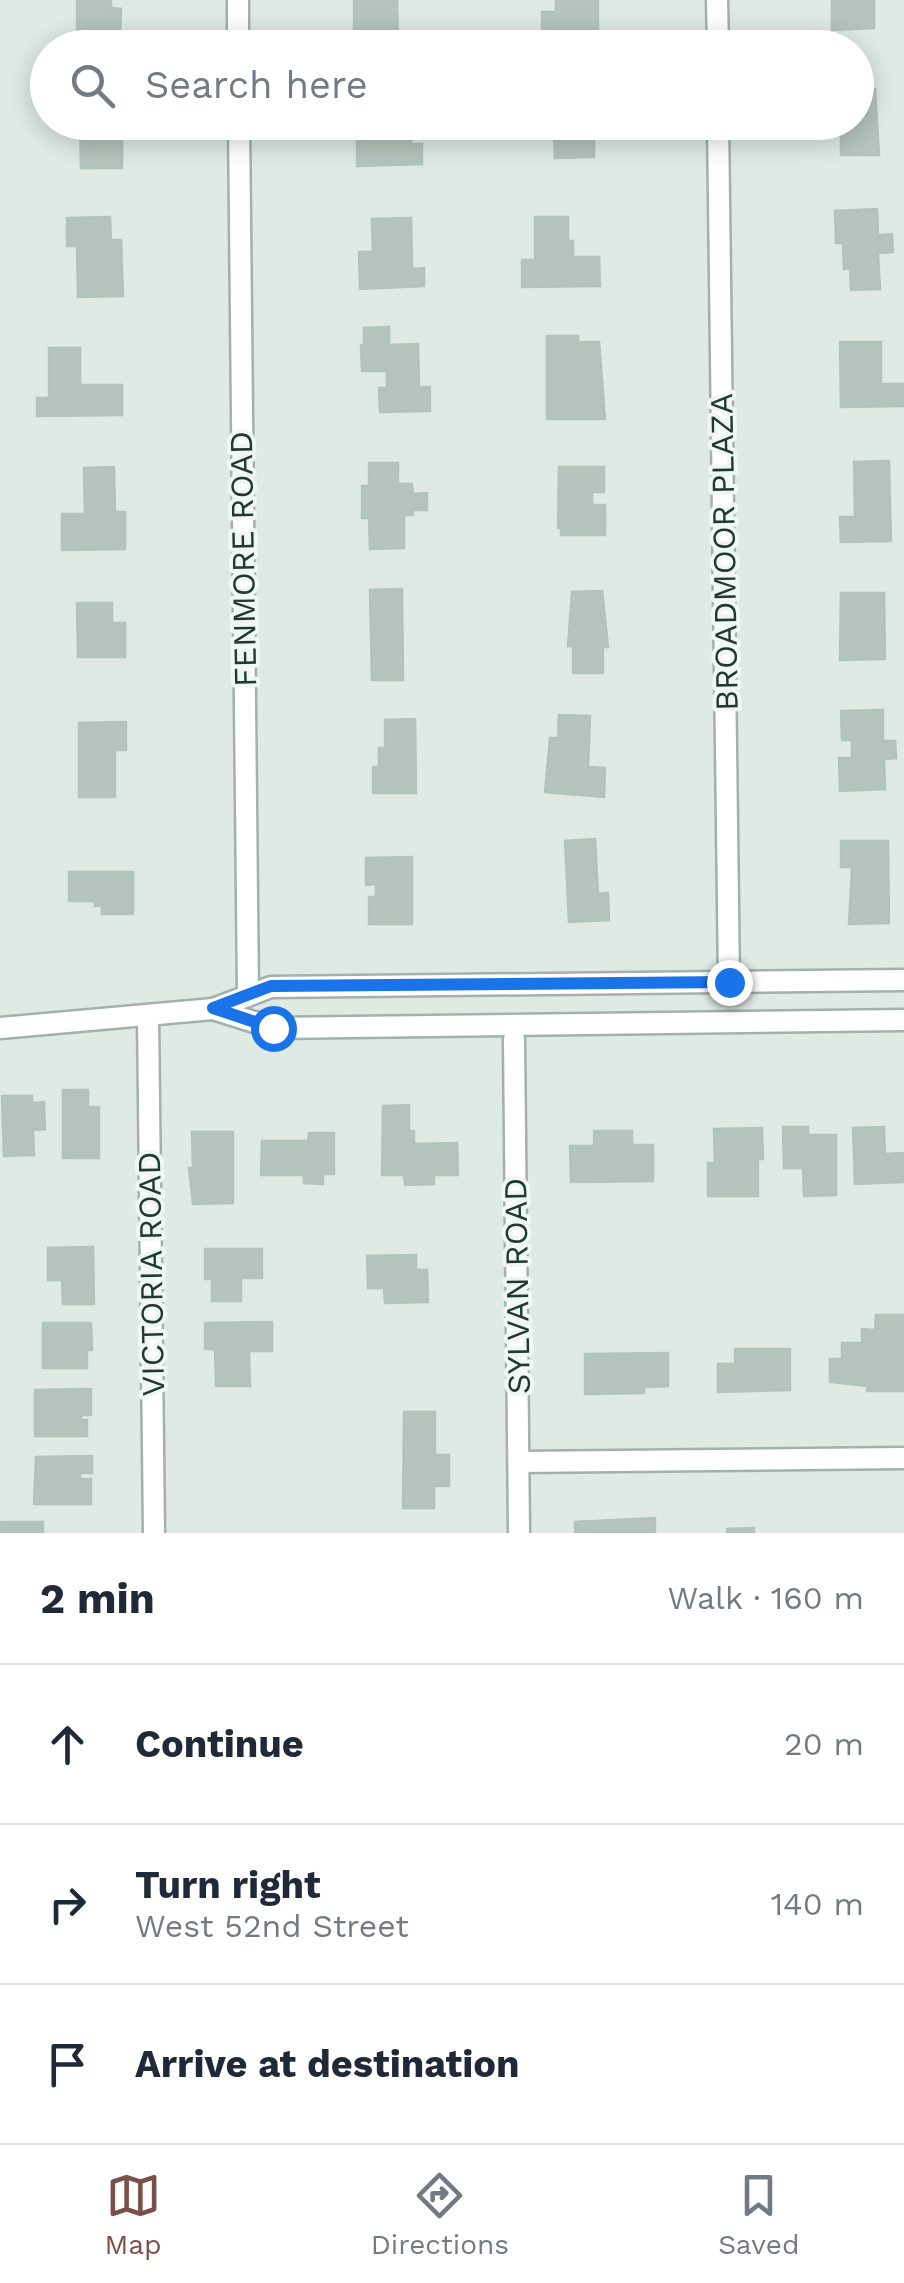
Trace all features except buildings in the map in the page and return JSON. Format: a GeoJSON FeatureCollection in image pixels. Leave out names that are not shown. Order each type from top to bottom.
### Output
{"type":"FeatureCollection","features":[{"type":"Feature","properties":{"kind":"street"},"geometry":{"type":"LineString","coordinates":[[238,0],[238,30]]}},
{"type":"Feature","properties":{"kind":"street"},"geometry":{"type":"LineString","coordinates":[[717,0],[718,30]]}},
{"type":"Feature","properties":{"kind":"street","name":"FENMORE ROAD"},"geometry":{"type":"LineString","coordinates":[[239,140],[248,996]]}},
{"type":"Feature","properties":{"kind":"street","name":"BROADMOOR PLAZA"},"geometry":{"type":"LineString","coordinates":[[718,140],[729,982]]}},
{"type":"Feature","properties":{"kind":"street"},"geometry":{"type":"LineString","coordinates":[[0,1028],[213,1008],[271,986],[904,980]]}},
{"type":"Feature","properties":{"kind":"street"},"geometry":{"type":"LineString","coordinates":[[213,1008],[273,1028],[904,1020]]}},
{"type":"Feature","properties":{"kind":"street","name":"VICTORIA ROAD"},"geometry":{"type":"LineString","coordinates":[[148,1015],[154,1533]]}},
{"type":"Feature","properties":{"kind":"street","name":"SYLVAN ROAD"},"geometry":{"type":"LineString","coordinates":[[514,1039],[520,1533]]}},
{"type":"Feature","properties":{"kind":"street"},"geometry":{"type":"LineString","coordinates":[[518,1462],[904,1458]]}},
{"type":"Feature","properties":{"kind":"route"},"geometry":{"type":"LineString","coordinates":[[273,1028],[213,1008],[271,986],[729,982]]}}]}
